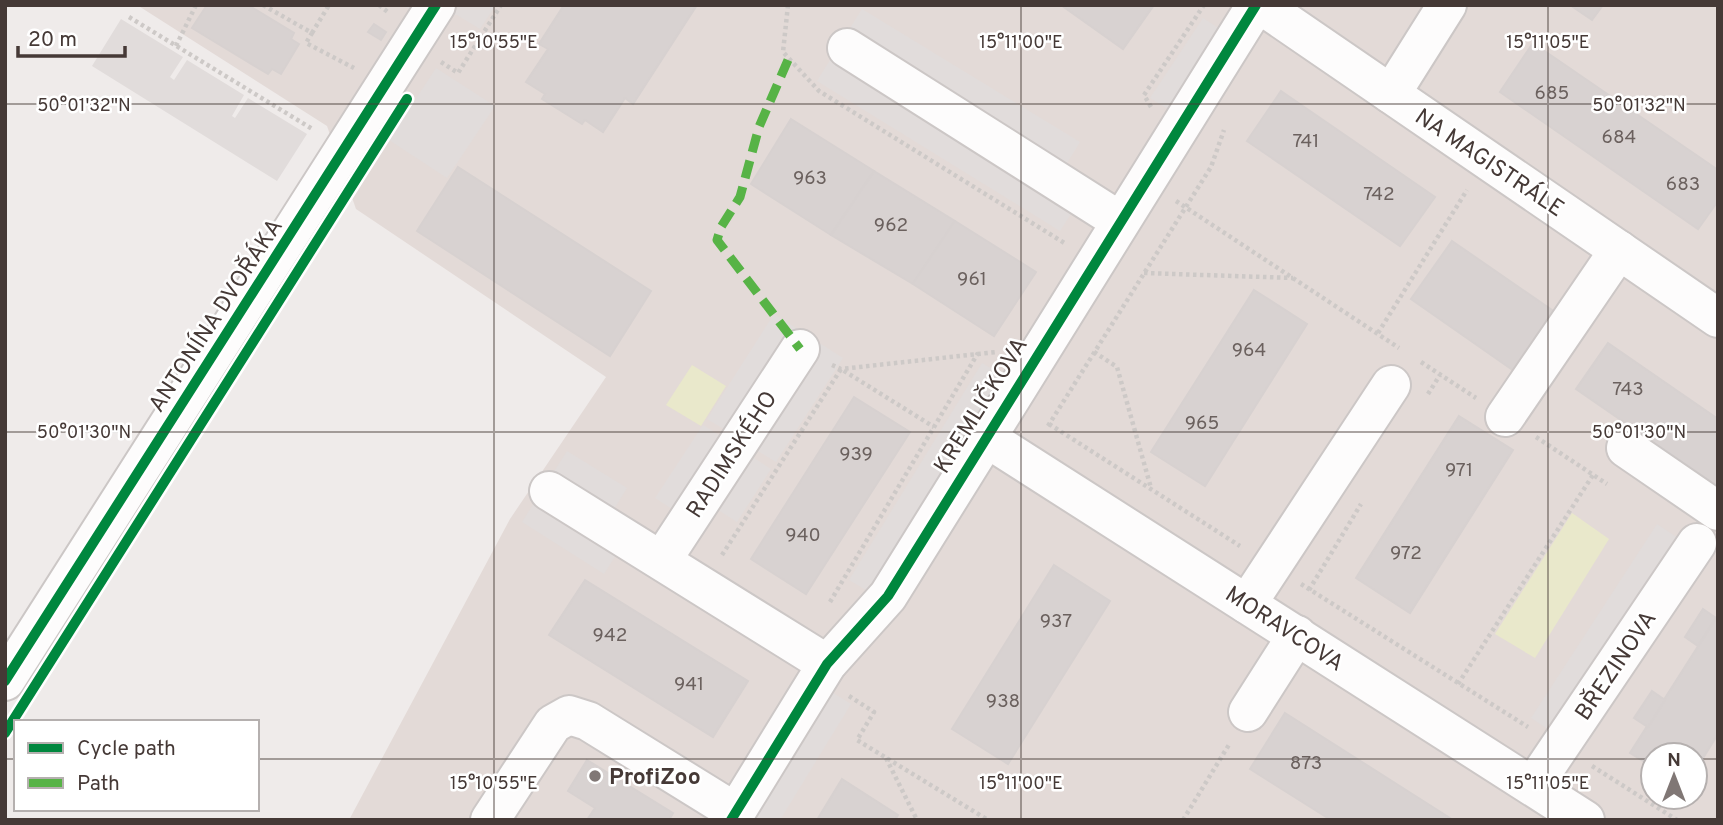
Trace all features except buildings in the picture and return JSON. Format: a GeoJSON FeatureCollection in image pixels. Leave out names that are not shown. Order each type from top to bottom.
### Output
{"type":"FeatureCollection","features":[{"type":"Feature","properties":{"kind":"street","name":"ANTONÍNA DVOŘÁKA"},"geometry":{"type":"LineString","coordinates":[[5,681],[436,5]]}},
{"type":"Feature","properties":{"kind":"street","name":"NA MAGISTRÁLE"},"geometry":{"type":"LineString","coordinates":[[1259,5],[1718,318]]}},
{"type":"Feature","properties":{"kind":"street","name":"KREMLIČKOVA"},"geometry":{"type":"LineString","coordinates":[[733,816],[822,670],[888,596],[1120,221],[1259,5]]}},
{"type":"Feature","properties":{"kind":"street"},"geometry":{"type":"LineString","coordinates":[[1391,94],[1447,5]]}},
{"type":"Feature","properties":{"kind":"street"},"geometry":{"type":"LineString","coordinates":[[847,48],[1120,221]]}},
{"type":"Feature","properties":{"kind":"street"},"geometry":{"type":"LineString","coordinates":[[1505,417],[1619,250]]}},
{"type":"Feature","properties":{"kind":"street","name":"RADIMSKÉHO"},"geometry":{"type":"LineString","coordinates":[[662,560],[800,349]]}},
{"type":"Feature","properties":{"kind":"street"},"geometry":{"type":"LineString","coordinates":[[1247,604],[1407,366]]}},
{"type":"Feature","properties":{"kind":"street","name":"MORAVCOVA"},"geometry":{"type":"LineString","coordinates":[[985,437],[1585,820]]}},
{"type":"Feature","properties":{"kind":"street"},"geometry":{"type":"LineString","coordinates":[[1626,448],[1718,511]]}},
{"type":"Feature","properties":{"kind":"street"},"geometry":{"type":"LineString","coordinates":[[549,491],[662,560],[822,670]]}},
{"type":"Feature","properties":{"kind":"street","name":"BŘEZINOVA"},"geometry":{"type":"LineString","coordinates":[[1533,786],[1697,543]]}},
{"type":"Feature","properties":{"kind":"street"},"geometry":{"type":"LineString","coordinates":[[1248,712],[1297,635]]}},
{"type":"Feature","properties":{"kind":"street"},"geometry":{"type":"LineString","coordinates":[[490,820],[553,724],[569,715],[588,722],[733,816]]}},
{"type":"Feature","properties":{"kind":"path"},"geometry":{"type":"LineString","coordinates":[[176,46],[196,5]]}},
{"type":"Feature","properties":{"kind":"path"},"geometry":{"type":"LineString","coordinates":[[263,5],[312,33]]}},
{"type":"Feature","properties":{"kind":"path"},"geometry":{"type":"LineString","coordinates":[[329,5],[306,43],[386,85]]}},
{"type":"Feature","properties":{"kind":"path"},"geometry":{"type":"LineString","coordinates":[[434,57],[458,73],[501,5]]}},
{"type":"Feature","properties":{"kind":"path"},"geometry":{"type":"LineString","coordinates":[[788,5],[783,52],[819,91],[1066,244]]}},
{"type":"Feature","properties":{"kind":"path"},"geometry":{"type":"LineString","coordinates":[[129,17],[323,136]]}},
{"type":"Feature","properties":{"kind":"path"},"geometry":{"type":"LineString","coordinates":[[1026,463],[1211,167],[1227,122]]}},
{"type":"Feature","properties":{"kind":"path"},"geometry":{"type":"LineString","coordinates":[[1378,333],[1485,158]]}},
{"type":"Feature","properties":{"kind":"path"},"geometry":{"type":"LineString","coordinates":[[1146,181],[1378,333],[1407,366],[1505,417],[1616,490]]}},
{"type":"Feature","properties":{"kind":"path"},"geometry":{"type":"LineString","coordinates":[[1144,273],[1294,278]]}},
{"type":"Feature","properties":{"kind":"path"},"geometry":{"type":"LineString","coordinates":[[800,349],[841,369],[934,427]]}},
{"type":"Feature","properties":{"kind":"path"},"geometry":{"type":"LineString","coordinates":[[841,369],[995,351],[1025,373]]}},
{"type":"Feature","properties":{"kind":"path"},"geometry":{"type":"LineString","coordinates":[[1094,352],[1117,368],[1151,489]]}},
{"type":"Feature","properties":{"kind":"path"},"geometry":{"type":"LineString","coordinates":[[823,614],[978,353]]}},
{"type":"Feature","properties":{"kind":"path"},"geometry":{"type":"LineString","coordinates":[[718,562],[841,369]]}},
{"type":"Feature","properties":{"kind":"path"},"geometry":{"type":"LineString","coordinates":[[1049,424],[1677,820]]}},
{"type":"Feature","properties":{"kind":"path"},"geometry":{"type":"LineString","coordinates":[[1458,684],[1593,475]]}},
{"type":"Feature","properties":{"kind":"path"},"geometry":{"type":"LineString","coordinates":[[822,670],[874,712],[857,740],[988,820]]}},
{"type":"Feature","properties":{"kind":"path"},"geometry":{"type":"LineString","coordinates":[[1183,820],[1248,712]]}},
{"type":"Feature","properties":{"kind":"path"},"geometry":{"type":"LineString","coordinates":[[886,757],[917,820]]}},
{"type":"Feature","properties":{"kind":"shaded area"},"geometry":{"type":"Polygon","coordinates":[[[137,5],[1718,5],[1718,820],[349,820],[510,519],[606,377],[356,209],[327,126],[137,5]]]}},
{"type":"Feature","properties":{"kind":"shaded area"},"geometry":{"type":"Polygon","coordinates":[[[403,5],[496,5],[480,29],[457,15],[414,13],[403,5]]]}},
{"type":"Feature","properties":{"kind":"shaded area"},"geometry":{"type":"Polygon","coordinates":[[[862,9],[1080,142],[1064,168],[1090,184],[1060,231],[817,81],[862,9]]]}},
{"type":"Feature","properties":{"kind":"shaded area"},"geometry":{"type":"Polygon","coordinates":[[[1203,18],[1226,33],[1173,112],[1150,98],[1203,18]]]}},
{"type":"Feature","properties":{"kind":"shaded area"},"geometry":{"type":"Polygon","coordinates":[[[121,19],[183,57],[170,77],[174,80],[187,60],[244,95],[232,116],[235,118],[248,98],[307,134],[277,181],[92,66],[121,19]]]}},
{"type":"Feature","properties":{"kind":"shaded area"},"geometry":{"type":"Polygon","coordinates":[[[436,68],[495,106],[447,178],[389,140],[436,68]]]}},
{"type":"Feature","properties":{"kind":"shaded area"},"geometry":{"type":"Polygon","coordinates":[[[774,314],[843,358],[776,462],[753,448],[748,454],[771,469],[737,522],[715,508],[702,528],[655,498],[703,425],[723,437],[727,431],[707,419],[774,314]]]}},
{"type":"Feature","properties":{"kind":"shaded area"},"geometry":{"type":"Polygon","coordinates":[[[982,363],[1005,377],[871,593],[849,580],[982,363]]]}},
{"type":"Feature","properties":{"kind":"shaded area"},"geometry":{"type":"Polygon","coordinates":[[[567,451],[627,488],[613,511],[635,525],[604,574],[522,522],[567,451]]]}},
{"type":"Feature","properties":{"kind":"shaded area"},"geometry":{"type":"Polygon","coordinates":[[[1657,524],[1708,558],[1582,752],[1531,718],[1657,524]]]}},
{"type":"Feature","properties":{"kind":"shaded area"},"geometry":{"type":"Polygon","coordinates":[[[830,691],[851,704],[780,820],[750,820],[830,691]]]}},
{"type":"Feature","properties":{"kind":"green space"},"geometry":{"type":"Polygon","coordinates":[[[692,365],[726,386],[701,426],[666,405],[692,365]]]}},
{"type":"Feature","properties":{"kind":"green space"},"geometry":{"type":"Polygon","coordinates":[[[1572,513],[1609,539],[1535,658],[1495,634],[1572,513]]]}},
{"type":"Feature","properties":{"kind":"marked path"},"geometry":{"type":"LineString","coordinates":[[788,60],[759,127],[740,197],[721,227],[717,240],[800,349]]}},
{"type":"Feature","properties":{"kind":"cycle path"},"geometry":{"type":"LineString","coordinates":[[5,681],[436,5]]}},
{"type":"Feature","properties":{"kind":"cycle path"},"geometry":{"type":"LineString","coordinates":[[731,820],[827,664],[888,596],[1256,5]]}},
{"type":"Feature","properties":{"kind":"cycle path"},"geometry":{"type":"LineString","coordinates":[[5,733],[407,99]]}},
{"type":"Feature","properties":{"kind":"place","name":"ProfiZoo"},"geometry":{"type":"Point","coordinates":[595,776]}}]}
